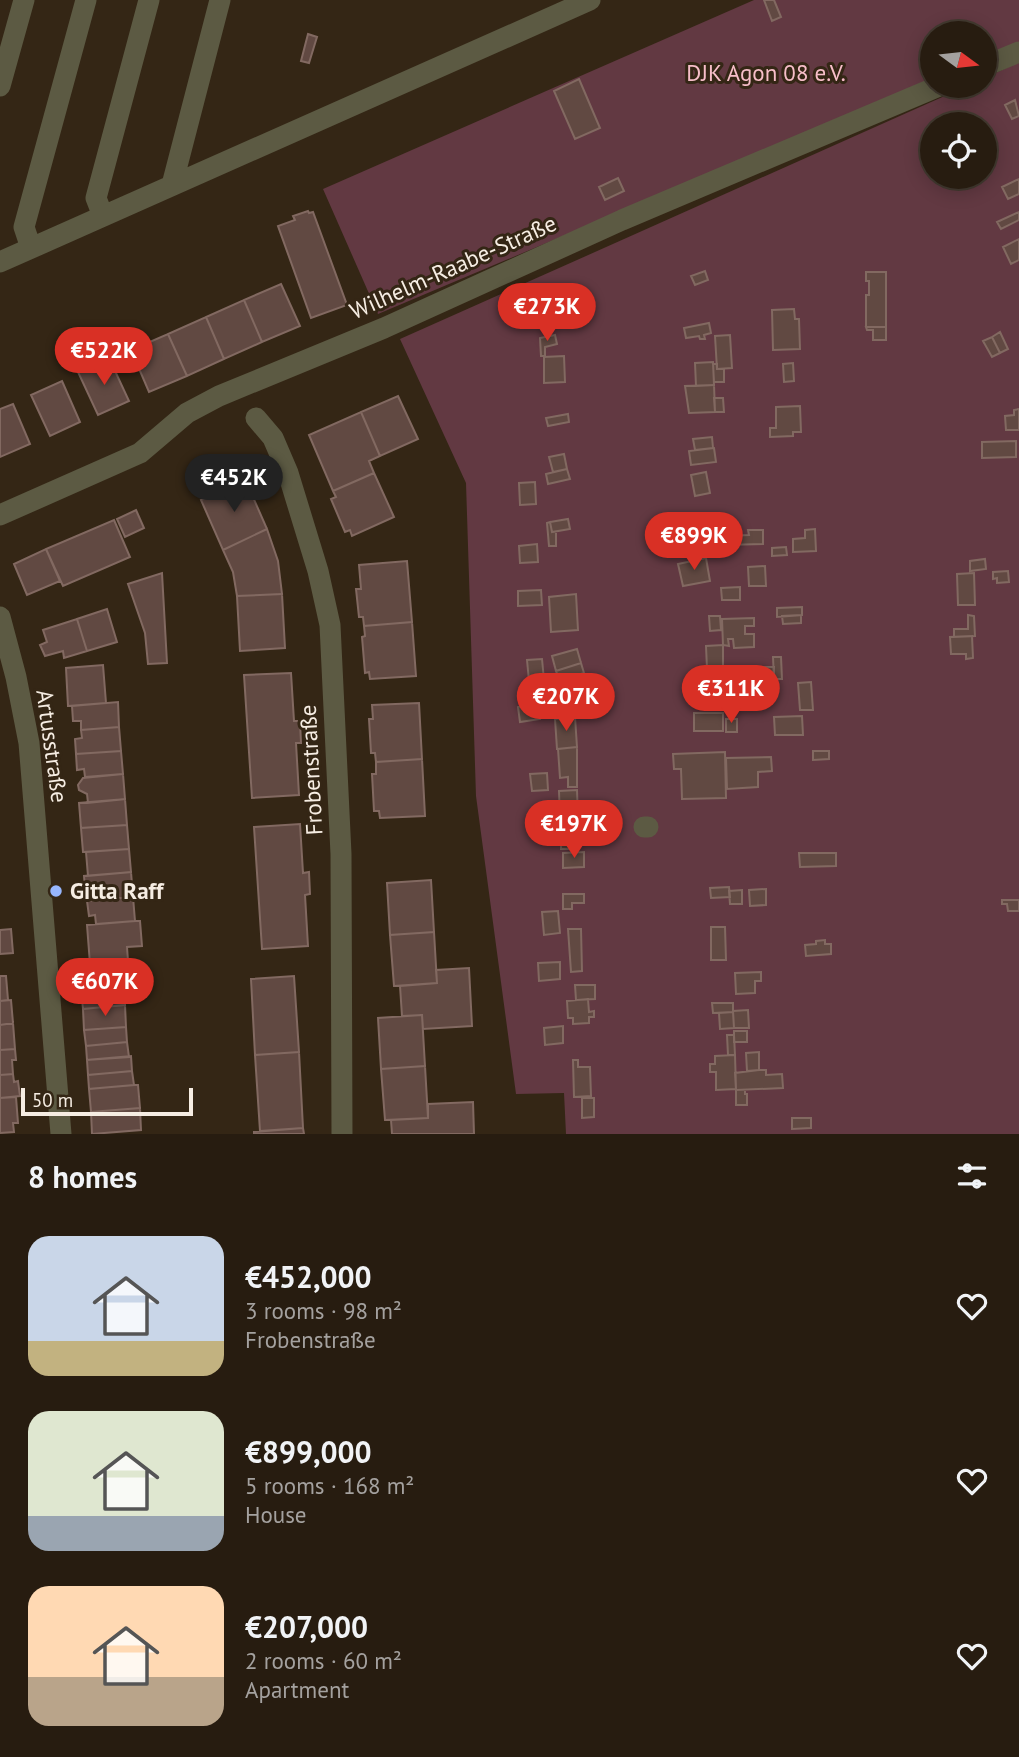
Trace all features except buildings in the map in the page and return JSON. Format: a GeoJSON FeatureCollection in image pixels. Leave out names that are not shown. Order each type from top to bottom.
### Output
{"type":"FeatureCollection","features":[{"type":"Feature","properties":{"kind":"street"},"geometry":{"type":"LineString","coordinates":[[0,86],[24,0]]}},
{"type":"Feature","properties":{"kind":"street"},"geometry":{"type":"LineString","coordinates":[[31,248],[24,227],[86,0]]}},
{"type":"Feature","properties":{"kind":"street"},"geometry":{"type":"LineString","coordinates":[[103,216],[96,198],[149,0]]}},
{"type":"Feature","properties":{"kind":"street"},"geometry":{"type":"LineString","coordinates":[[172,185],[220,0]]}},
{"type":"Feature","properties":{"kind":"street"},"geometry":{"type":"LineString","coordinates":[[0,262],[590,0]]}},
{"type":"Feature","properties":{"kind":"street"},"geometry":{"type":"LineString","coordinates":[[998,61],[1019,52]]}},
{"type":"Feature","properties":{"kind":"street","name":"Wilhelm-Raabe-Straße"},"geometry":{"type":"LineString","coordinates":[[0,515],[140,453],[187,412],[384,328],[622,220],[920,94]]}},
{"type":"Feature","properties":{"kind":"street","name":"Frobenstraße"},"geometry":{"type":"LineString","coordinates":[[256,418],[273,438],[288,473],[318,570],[330,625],[341,854],[342,1134]]}},
{"type":"Feature","properties":{"kind":"street","name":"Artusstraße"},"geometry":{"type":"LineString","coordinates":[[0,618],[16,677],[29,743],[61,1134]]}},
{"type":"Feature","properties":{"kind":"green space","name":"DJK Agon 08 e.V."},"geometry":{"type":"Polygon","coordinates":[[[754,0],[1019,0],[1019,44],[998,53],[998,21],[920,21],[920,85],[378,314],[323,189],[754,0]]]}},
{"type":"Feature","properties":{"kind":"green space"},"geometry":{"type":"Polygon","coordinates":[[[1019,62],[1019,1134],[566,1134],[564,1093],[516,1094],[476,796],[466,483],[400,339],[940,98],[998,98],[998,72],[1019,62]]]}},
{"type":"Feature","properties":{"kind":"place","name":"Gitta Raff"},"geometry":{"type":"Point","coordinates":[56,891]}}]}
